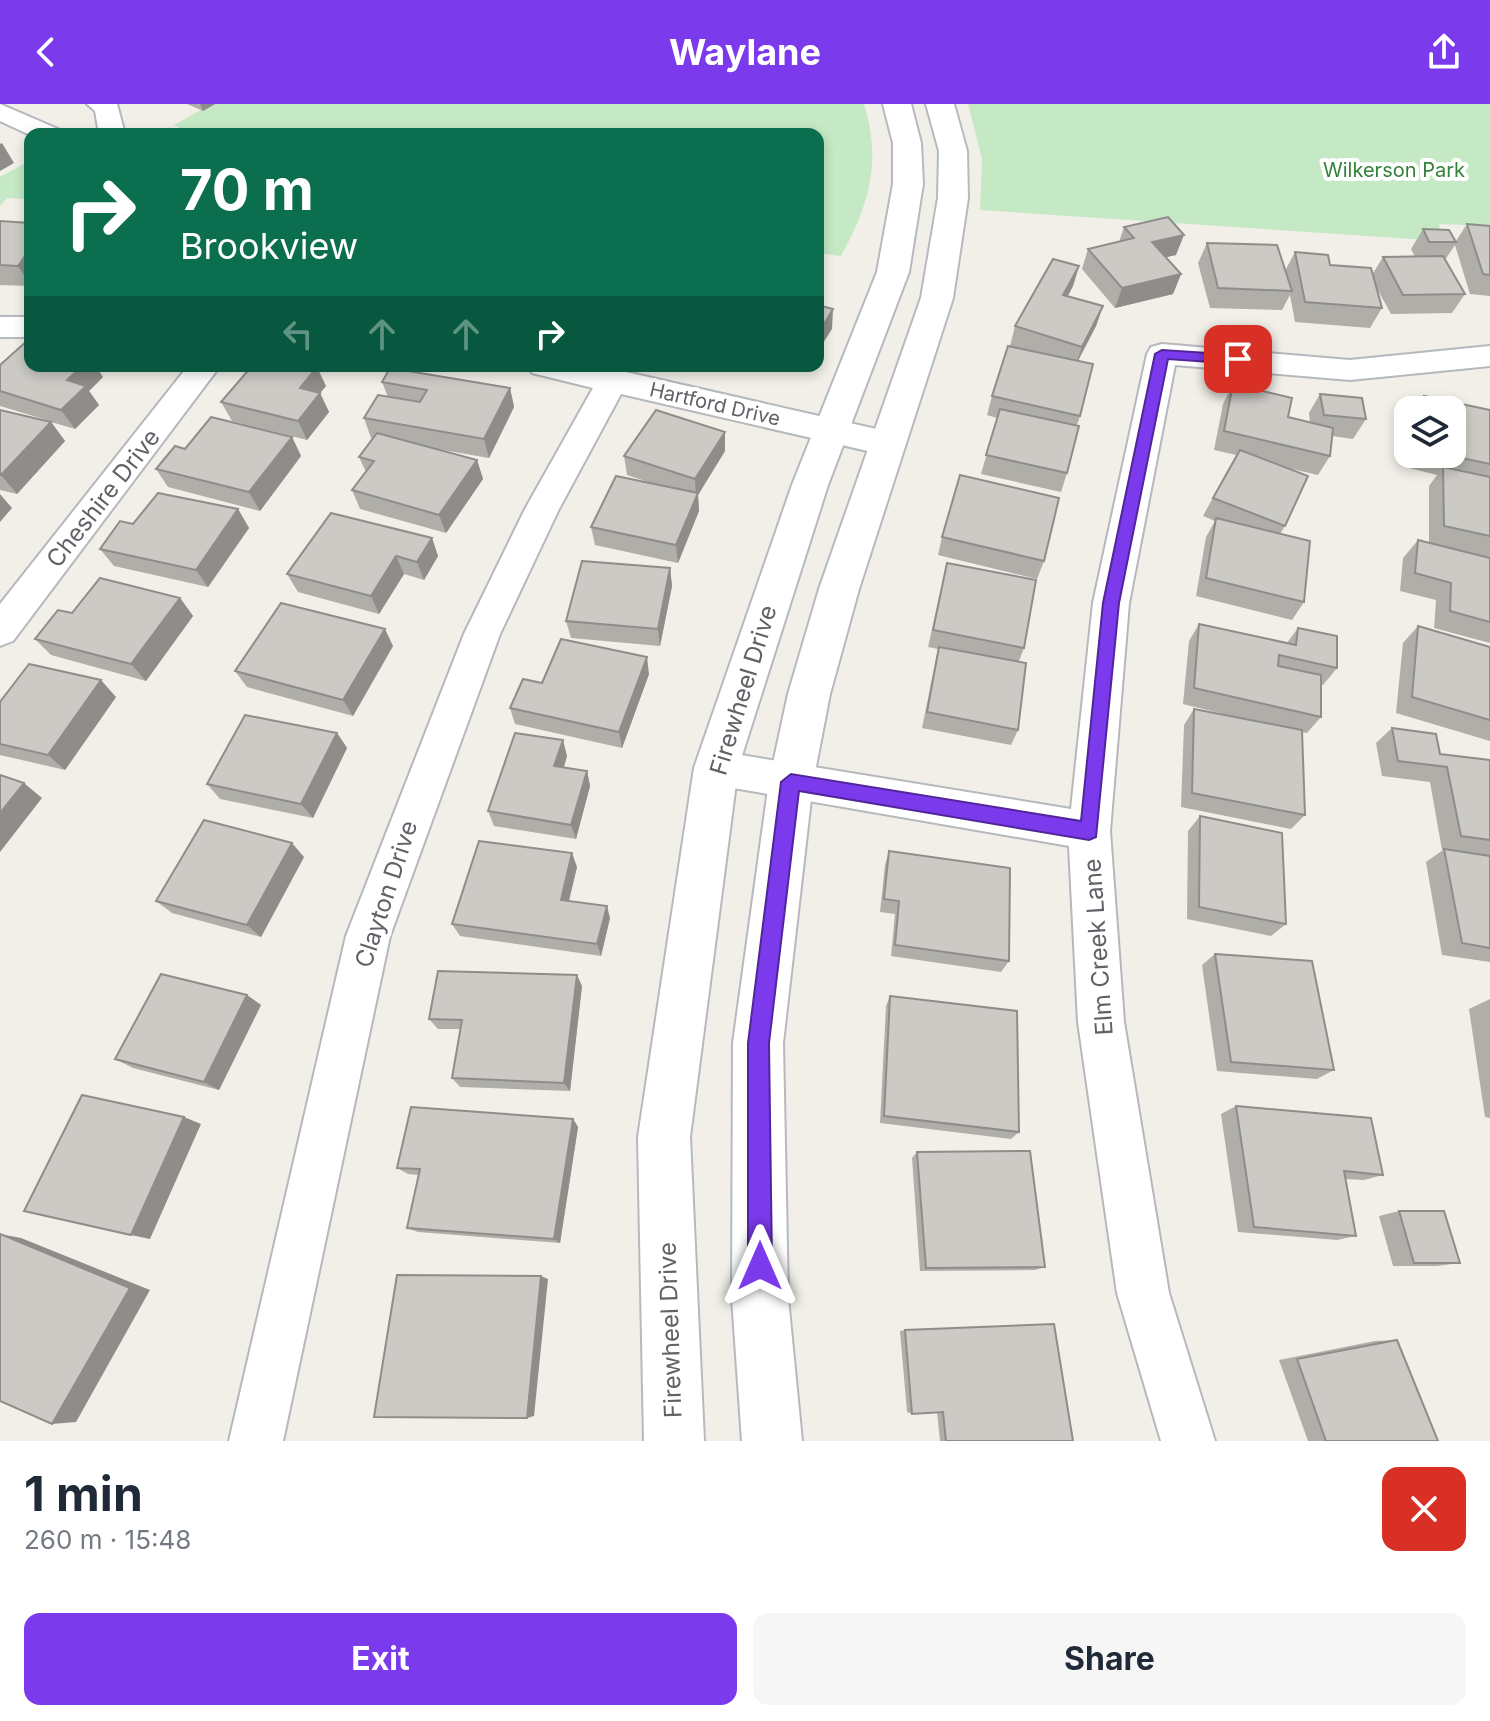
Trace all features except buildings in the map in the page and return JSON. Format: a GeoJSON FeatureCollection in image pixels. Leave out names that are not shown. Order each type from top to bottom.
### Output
{"type":"FeatureCollection","features":[{"type":"Feature","properties":{"kind":"street"},"geometry":{"type":"LineString","coordinates":[[100,104],[107,107],[111,128]]}},
{"type":"Feature","properties":{"kind":"street","name":"Firewheel Drive"},"geometry":{"type":"LineString","coordinates":[[674,1441],[664,1137],[716,768],[810,485],[893,272],[908,184],[907,143],[897,104]]}},
{"type":"Feature","properties":{"kind":"street"},"geometry":{"type":"LineString","coordinates":[[772,1441],[760,1298],[758,1043],[791,782],[809,694],[885,443],[937,298],[953,198],[953,151],[940,104]]}},
{"type":"Feature","properties":{"kind":"street"},"geometry":{"type":"LineString","coordinates":[[0,111],[36,128]]}},
{"type":"Feature","properties":{"kind":"street"},"geometry":{"type":"LineString","coordinates":[[0,327],[24,327]]}},
{"type":"Feature","properties":{"kind":"street","name":"Elm Creek Lane"},"geometry":{"type":"LineString","coordinates":[[1188,1441],[1143,1293],[1101,1022],[1089,831],[1111,603],[1162,354],[1350,370],[1490,356]]}},
{"type":"Feature","properties":{"kind":"street","name":"Cheshire Drive"},"geometry":{"type":"LineString","coordinates":[[0,631],[200,372]]}},
{"type":"Feature","properties":{"kind":"street","name":"Hartford Drive"},"geometry":{"type":"LineString","coordinates":[[573,372],[885,443]]}},
{"type":"Feature","properties":{"kind":"street","name":"Clayton Drive"},"geometry":{"type":"LineString","coordinates":[[256,1441],[368,936],[482,634],[542,509],[613,380]]}},
{"type":"Feature","properties":{"kind":"street"},"geometry":{"type":"LineString","coordinates":[[716,768],[1089,831]]}},
{"type":"Feature","properties":{"kind":"green space"},"geometry":{"type":"Polygon","coordinates":[[[212,104],[864,104],[872,145],[872,164],[870,183],[859,219],[841,256],[824,254],[824,128],[180,128],[174,125],[212,104]]]}},
{"type":"Feature","properties":{"kind":"green space","name":"Wilkerson Park"},"geometry":{"type":"Polygon","coordinates":[[[968,104],[1490,104],[1490,226],[1439,224],[1442,241],[980,210],[982,159],[968,104]]]}},
{"type":"Feature","properties":{"kind":"green space"},"geometry":{"type":"Polygon","coordinates":[[[24,164],[24,199],[7,198],[0,206],[0,177],[24,164]]]}},
{"type":"Feature","properties":{"kind":"route"},"geometry":{"type":"LineString","coordinates":[[760,1266],[758,1043],[791,782],[1089,831],[1111,603],[1162,354],[1238,359]]}}]}
